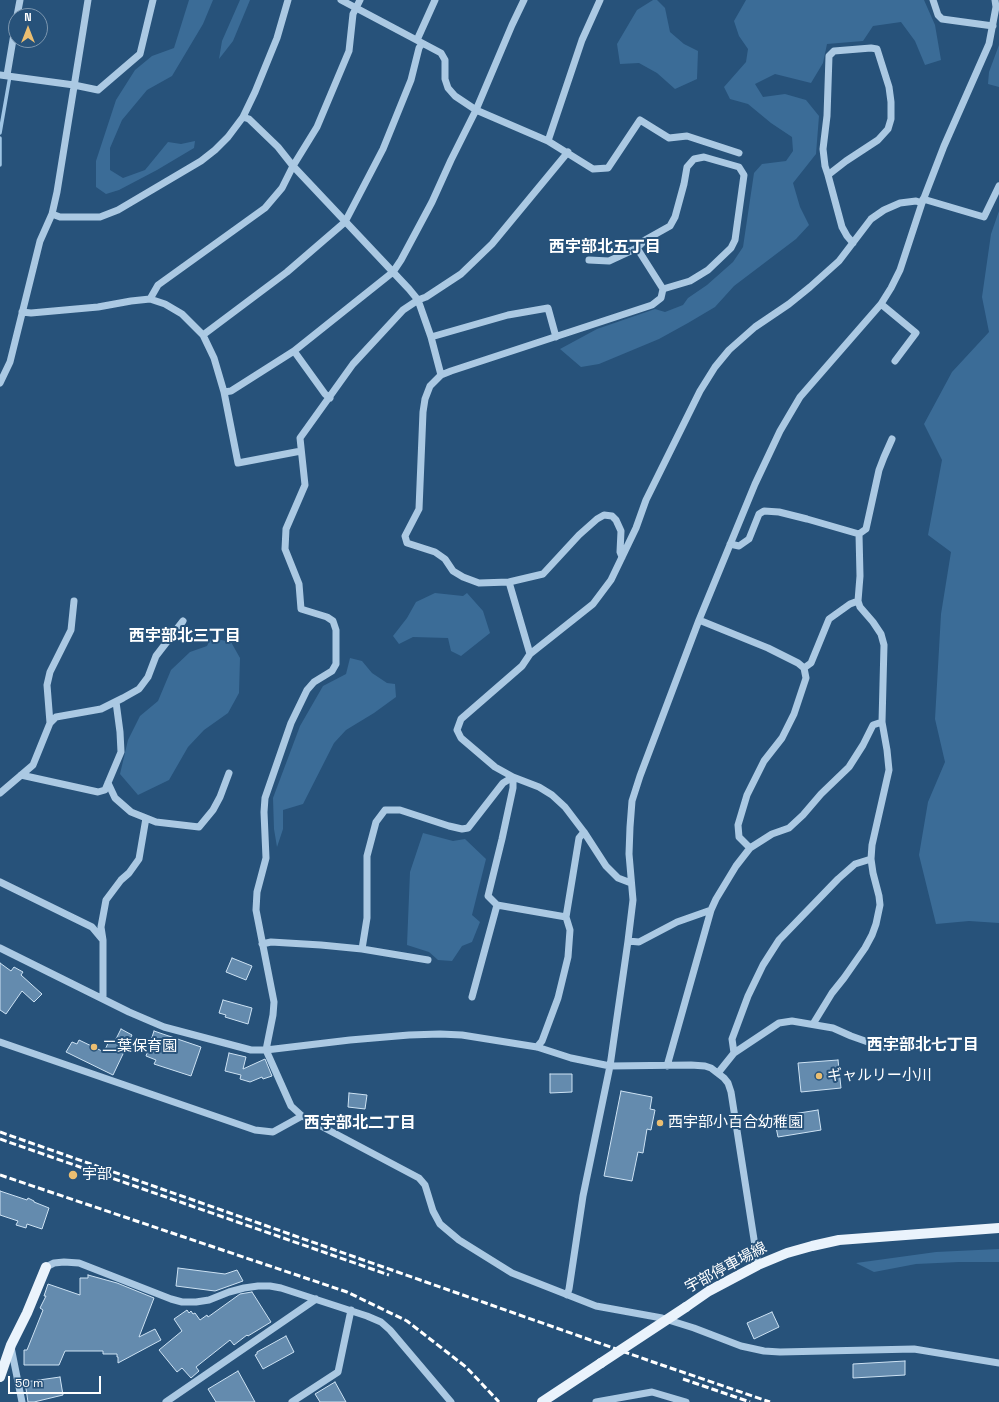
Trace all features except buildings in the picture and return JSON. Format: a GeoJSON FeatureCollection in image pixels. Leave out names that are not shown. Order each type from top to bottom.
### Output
{"type":"FeatureCollection","features":[{"type":"Feature","properties":{"kind":"main road","name":"宇部停車場線"},"geometry":{"type":"LineString","coordinates":[[542,1402],[709,1291],[758,1265],[787,1253],[839,1240],[999,1228]]}},
{"type":"Feature","properties":{"kind":"main road"},"geometry":{"type":"LineString","coordinates":[[0,1377],[11,1345],[27,1313],[46,1267]]}},
{"type":"Feature","properties":{"kind":"street"},"geometry":{"type":"LineString","coordinates":[[0,383],[10,362],[40,241],[52,214],[57,192],[88,0]]}},
{"type":"Feature","properties":{"kind":"street"},"geometry":{"type":"LineString","coordinates":[[10,48],[4,75],[98,90],[140,54],[153,0]]}},
{"type":"Feature","properties":{"kind":"street"},"geometry":{"type":"LineString","coordinates":[[52,214],[60,217],[100,217],[118,210],[201,161],[215,150],[228,137],[243,117],[278,38],[288,0]]}},
{"type":"Feature","properties":{"kind":"street"},"geometry":{"type":"LineString","coordinates":[[341,0],[441,53],[445,60],[445,78],[448,88],[455,96],[476,110],[548,141],[568,152],[593,169],[608,168],[640,120],[669,138],[687,136],[739,153]]}},
{"type":"Feature","properties":{"kind":"street"},"geometry":{"type":"LineString","coordinates":[[150,299],[158,286],[265,208],[282,188],[293,166],[317,128],[349,51],[353,14],[360,0]]}},
{"type":"Feature","properties":{"kind":"street"},"geometry":{"type":"LineString","coordinates":[[203,335],[287,272],[345,222],[383,149],[411,80],[419,48],[419,41],[435,0]]}},
{"type":"Feature","properties":{"kind":"street"},"geometry":{"type":"LineString","coordinates":[[224,392],[231,391],[294,351],[393,272],[432,202],[476,110],[524,0]]}},
{"type":"Feature","properties":{"kind":"street"},"geometry":{"type":"LineString","coordinates":[[548,141],[582,40],[600,0]]}},
{"type":"Feature","properties":{"kind":"street"},"geometry":{"type":"LineString","coordinates":[[933,0],[938,15],[942,20],[992,26]]}},
{"type":"Feature","properties":{"kind":"street"},"geometry":{"type":"LineString","coordinates":[[567,1295],[583,1196],[610,1066],[628,941],[633,900],[631,883],[630,827],[632,800],[699,620],[755,484],[780,431],[800,397],[881,304],[892,288],[900,270],[923,201],[944,146],[989,44],[996,7],[995,0]]}},
{"type":"Feature","properties":{"kind":"street"},"geometry":{"type":"LineString","coordinates":[[828,175],[878,140],[888,128],[891,119],[891,102],[877,49],[871,48],[834,51],[829,56],[827,116],[823,149],[825,166],[842,227],[853,243]]}},
{"type":"Feature","properties":{"kind":"street"},"geometry":{"type":"LineString","coordinates":[[243,117],[249,120],[278,147],[293,166],[418,300],[431,338],[441,375]]}},
{"type":"Feature","properties":{"kind":"street"},"geometry":{"type":"LineString","coordinates":[[568,152],[492,244],[461,274],[403,310],[353,364],[300,438],[305,485],[286,529],[285,549],[299,584],[301,609],[327,617],[334,621],[336,630],[336,664],[332,671],[314,682],[307,690],[291,723],[265,798],[264,812],[266,858],[257,892],[256,910],[274,1002],[266,1050],[291,1106],[302,1116],[419,1178],[425,1185],[433,1211],[440,1224],[459,1240],[512,1273],[596,1306],[662,1318],[694,1328],[740,1346],[764,1351],[780,1352],[914,1348],[999,1363]]}},
{"type":"Feature","properties":{"kind":"street"},"geometry":{"type":"LineString","coordinates":[[589,260],[609,261],[637,248],[645,240],[670,226],[675,217],[687,167],[694,159],[704,157],[739,167],[744,175],[735,240],[731,248],[708,270],[690,281],[663,289]]}},
{"type":"Feature","properties":{"kind":"street"},"geometry":{"type":"LineString","coordinates":[[631,883],[618,878],[606,866],[584,832],[565,807],[552,795],[539,787],[513,778],[495,767],[461,738],[457,730],[461,720],[522,666],[530,654],[593,604],[610,580],[622,557],[636,528],[646,500],[700,391],[715,367],[729,350],[755,327],[789,304],[839,261],[871,219],[884,210],[900,203],[923,201],[984,217],[999,186]]}},
{"type":"Feature","properties":{"kind":"street"},"geometry":{"type":"LineString","coordinates":[[622,557],[620,552],[621,532],[616,520],[612,516],[604,515],[597,518],[579,535],[543,574],[509,582],[479,583],[463,577],[453,571],[445,559],[435,552],[407,543],[405,536],[419,509],[425,399],[430,386],[441,375],[451,371],[652,305],[661,298],[663,289],[637,248]]}},
{"type":"Feature","properties":{"kind":"street"},"geometry":{"type":"LineString","coordinates":[[22,312],[32,313],[98,307],[150,299],[165,304],[182,314],[203,335],[214,358],[224,392],[238,463],[301,451]]}},
{"type":"Feature","properties":{"kind":"street"},"geometry":{"type":"LineString","coordinates":[[881,304],[916,333],[895,361]]}},
{"type":"Feature","properties":{"kind":"street"},"geometry":{"type":"LineString","coordinates":[[431,338],[508,315],[548,308],[556,337]]}},
{"type":"Feature","properties":{"kind":"street"},"geometry":{"type":"LineString","coordinates":[[294,351],[325,394],[330,398]]}},
{"type":"Feature","properties":{"kind":"street"},"geometry":{"type":"LineString","coordinates":[[859,534],[866,529],[879,470],[892,439]]}},
{"type":"Feature","properties":{"kind":"street"},"geometry":{"type":"LineString","coordinates":[[730,544],[740,546],[749,539],[758,514],[764,511],[779,512],[859,534]]}},
{"type":"Feature","properties":{"kind":"street"},"geometry":{"type":"LineString","coordinates":[[813,1024],[832,993],[865,948],[876,924],[880,905],[880,896],[873,873],[871,859],[872,845],[889,770],[882,722],[884,645],[881,634],[860,607],[858,601],[860,576],[859,534]]}},
{"type":"Feature","properties":{"kind":"street"},"geometry":{"type":"LineString","coordinates":[[509,582],[530,654]]}},
{"type":"Feature","properties":{"kind":"street"},"geometry":{"type":"LineString","coordinates":[[50,723],[47,685],[50,672],[71,630],[74,601]]}},
{"type":"Feature","properties":{"kind":"street"},"geometry":{"type":"LineString","coordinates":[[804,668],[811,662],[829,619],[850,604],[858,601]]}},
{"type":"Feature","properties":{"kind":"street"},"geometry":{"type":"LineString","coordinates":[[699,620],[768,648],[798,663],[804,668],[806,683],[794,714],[782,738],[764,761],[747,795],[738,825],[739,837],[750,848]]}},
{"type":"Feature","properties":{"kind":"street"},"geometry":{"type":"LineString","coordinates":[[0,793],[33,765],[50,723],[56,717],[100,709],[139,689],[148,677],[156,656],[183,621]]}},
{"type":"Feature","properties":{"kind":"street"},"geometry":{"type":"LineString","coordinates":[[21,775],[98,792],[105,790],[121,752],[116,702]]}},
{"type":"Feature","properties":{"kind":"street"},"geometry":{"type":"LineString","coordinates":[[667,1066],[711,910],[736,866],[750,848],[772,834],[789,828],[803,815],[821,794],[849,767],[863,745],[873,725],[882,722]]}},
{"type":"Feature","properties":{"kind":"street"},"geometry":{"type":"LineString","coordinates":[[108,783],[115,798],[131,812],[156,822],[199,827],[220,797],[229,772]]}},
{"type":"Feature","properties":{"kind":"street"},"geometry":{"type":"LineString","coordinates":[[362,949],[367,918],[367,856],[376,822],[385,810],[400,810],[449,826],[462,829],[468,828],[503,783],[513,778]]}},
{"type":"Feature","properties":{"kind":"street"},"geometry":{"type":"LineString","coordinates":[[513,778],[513,788],[488,896],[497,905],[566,917]]}},
{"type":"Feature","properties":{"kind":"street"},"geometry":{"type":"LineString","coordinates":[[103,999],[103,940],[101,927],[106,900],[121,880],[129,873],[138,859],[146,818]]}},
{"type":"Feature","properties":{"kind":"street"},"geometry":{"type":"LineString","coordinates":[[537,1047],[542,1041],[558,998],[568,957],[570,930],[566,917],[579,838],[584,832]]}},
{"type":"Feature","properties":{"kind":"street"},"geometry":{"type":"LineString","coordinates":[[734,1052],[732,1039],[742,1009],[763,965],[779,940],[838,879],[855,864],[871,859]]}},
{"type":"Feature","properties":{"kind":"street"},"geometry":{"type":"LineString","coordinates":[[0,882],[92,927],[103,940]]}},
{"type":"Feature","properties":{"kind":"street"},"geometry":{"type":"LineString","coordinates":[[472,997],[497,905]]}},
{"type":"Feature","properties":{"kind":"street"},"geometry":{"type":"LineString","coordinates":[[628,941],[639,942],[677,922],[711,910]]}},
{"type":"Feature","properties":{"kind":"street"},"geometry":{"type":"LineString","coordinates":[[262,944],[278,943],[362,949],[428,960]]}},
{"type":"Feature","properties":{"kind":"street"},"geometry":{"type":"LineString","coordinates":[[0,948],[103,999],[164,1027],[251,1050],[266,1050],[408,1035],[440,1034],[462,1035],[537,1047],[571,1058],[610,1066],[705,1066],[711,1068],[724,1078],[728,1083],[731,1092],[758,1265]]}},
{"type":"Feature","properties":{"kind":"street"},"geometry":{"type":"LineString","coordinates":[[718,1073],[734,1052],[779,1023],[792,1021],[833,1028],[882,1047],[925,1043]]}},
{"type":"Feature","properties":{"kind":"street"},"geometry":{"type":"LineString","coordinates":[[0,1042],[255,1130],[273,1132],[302,1116]]}},
{"type":"Feature","properties":{"kind":"street"},"geometry":{"type":"LineString","coordinates":[[46,1267],[54,1263],[79,1263],[182,1302],[210,1300],[229,1292],[258,1286],[270,1286],[281,1288],[351,1310],[381,1322],[390,1330],[451,1402]]}},
{"type":"Feature","properties":{"kind":"street"},"geometry":{"type":"LineString","coordinates":[[166,1402],[316,1299]]}},
{"type":"Feature","properties":{"kind":"street"},"geometry":{"type":"LineString","coordinates":[[292,1402],[338,1372],[351,1310]]}},
{"type":"Feature","properties":{"kind":"street"},"geometry":{"type":"LineString","coordinates":[[11,1345],[22,1402]]}},
{"type":"Feature","properties":{"kind":"street"},"geometry":{"type":"LineString","coordinates":[[596,1402],[652,1392],[686,1402]]}},
{"type":"Feature","properties":{"kind":"street"},"geometry":{"type":"LineString","coordinates":[[303,1395],[307,1402]]}},
{"type":"Feature","properties":{"kind":"shaded area"},"geometry":{"type":"Polygon","coordinates":[[[189,0],[213,0],[203,24],[172,76],[147,90],[122,120],[110,148],[110,170],[123,178],[145,170],[168,142],[181,144],[195,141],[194,148],[119,190],[106,194],[96,187],[96,161],[116,100],[135,70],[152,56],[174,48],[189,0]]]}},
{"type":"Feature","properties":{"kind":"shaded area"},"geometry":{"type":"Polygon","coordinates":[[[240,0],[250,0],[233,41],[219,59],[222,41],[240,0]]]}},
{"type":"Feature","properties":{"kind":"shaded area"},"geometry":{"type":"Polygon","coordinates":[[[653,0],[657,0],[665,8],[670,32],[684,44],[698,51],[697,79],[675,89],[657,73],[639,63],[620,64],[617,44],[637,10],[653,0]]]}},
{"type":"Feature","properties":{"kind":"shaded area"},"geometry":{"type":"Polygon","coordinates":[[[746,0],[924,0],[935,25],[941,60],[925,65],[915,41],[901,22],[873,26],[863,41],[827,44],[823,63],[811,83],[775,74],[755,84],[763,97],[785,94],[806,100],[819,116],[816,154],[793,183],[800,207],[809,225],[796,239],[734,286],[715,307],[659,339],[599,364],[581,367],[560,349],[597,329],[655,309],[665,312],[683,305],[688,298],[707,285],[733,262],[743,247],[754,173],[762,164],[786,161],[793,151],[792,137],[771,123],[748,104],[730,99],[724,87],[746,62],[748,49],[739,36],[734,21],[746,0]]]}},
{"type":"Feature","properties":{"kind":"shaded area"},"geometry":{"type":"Polygon","coordinates":[[[999,45],[999,87],[988,84],[989,72],[999,45]]]}},
{"type":"Feature","properties":{"kind":"shaded area"},"geometry":{"type":"Polygon","coordinates":[[[999,211],[999,923],[969,921],[936,924],[919,855],[928,802],[945,762],[935,719],[941,614],[951,552],[928,535],[942,460],[924,424],[952,372],[989,332],[982,297],[991,234],[999,211]]]}},
{"type":"Feature","properties":{"kind":"shaded area"},"geometry":{"type":"Polygon","coordinates":[[[435,593],[463,596],[467,593],[483,611],[490,633],[461,656],[451,651],[448,638],[413,637],[399,644],[393,636],[407,618],[416,602],[435,593]]]}},
{"type":"Feature","properties":{"kind":"shaded area"},"geometry":{"type":"Polygon","coordinates":[[[211,638],[231,642],[240,658],[239,693],[228,713],[204,730],[188,747],[169,780],[138,795],[120,774],[128,740],[140,716],[158,701],[171,670],[190,652],[207,646],[211,638]]]}},
{"type":"Feature","properties":{"kind":"shaded area"},"geometry":{"type":"Polygon","coordinates":[[[350,658],[362,661],[372,673],[387,683],[395,684],[396,697],[374,713],[346,730],[334,743],[303,804],[283,810],[283,829],[277,847],[274,829],[273,798],[300,726],[323,686],[346,674],[350,658]]]}},
{"type":"Feature","properties":{"kind":"shaded area"},"geometry":{"type":"Polygon","coordinates":[[[423,833],[453,841],[465,839],[486,859],[472,915],[480,922],[472,942],[462,946],[452,961],[438,960],[429,952],[407,945],[410,872],[423,833]]]}},
{"type":"Feature","properties":{"kind":"shaded area"},"geometry":{"type":"Polygon","coordinates":[[[999,1249],[999,1262],[916,1264],[874,1272],[856,1263],[936,1252],[999,1249]]]}},
{"type":"Feature","properties":{"kind":"waterway"},"geometry":{"type":"LineString","coordinates":[[0,133],[10,76]]}},
{"type":"Feature","properties":{"kind":"waterway"},"geometry":{"type":"LineString","coordinates":[[0,138],[0,165]]}},
{"type":"Feature","properties":{"kind":"railway"},"geometry":{"type":"LineString","coordinates":[[0,1132],[770,1402]]}},
{"type":"Feature","properties":{"kind":"railway"},"geometry":{"type":"LineString","coordinates":[[0,1139],[389,1275]]}},
{"type":"Feature","properties":{"kind":"railway"},"geometry":{"type":"LineString","coordinates":[[0,1175],[347,1292],[407,1321],[466,1367],[499,1402]]}},
{"type":"Feature","properties":{"kind":"railway"},"geometry":{"type":"LineString","coordinates":[[683,1379],[750,1402]]}},
{"type":"Feature","properties":{"kind":"place","name":"二葉保育園"},"geometry":{"type":"Point","coordinates":[94,1047]}},
{"type":"Feature","properties":{"kind":"place","name":"ギャルリー小川"},"geometry":{"type":"Point","coordinates":[819,1076]}},
{"type":"Feature","properties":{"kind":"place","name":"西宇部小百合幼稚園"},"geometry":{"type":"Point","coordinates":[660,1123]}},
{"type":"Feature","properties":{"kind":"place","name":"宇部"},"geometry":{"type":"Point","coordinates":[73,1175]}},
{"type":"Feature","properties":{"kind":"district","name":"西宇部北五丁目"},"geometry":{"type":"Point","coordinates":[605,248]}},
{"type":"Feature","properties":{"kind":"district","name":"西宇部北三丁目"},"geometry":{"type":"Point","coordinates":[185,637]}},
{"type":"Feature","properties":{"kind":"district","name":"西宇部北七丁目"},"geometry":{"type":"Point","coordinates":[923,1046]}},
{"type":"Feature","properties":{"kind":"district","name":"西宇部北二丁目"},"geometry":{"type":"Point","coordinates":[360,1124]}}]}
